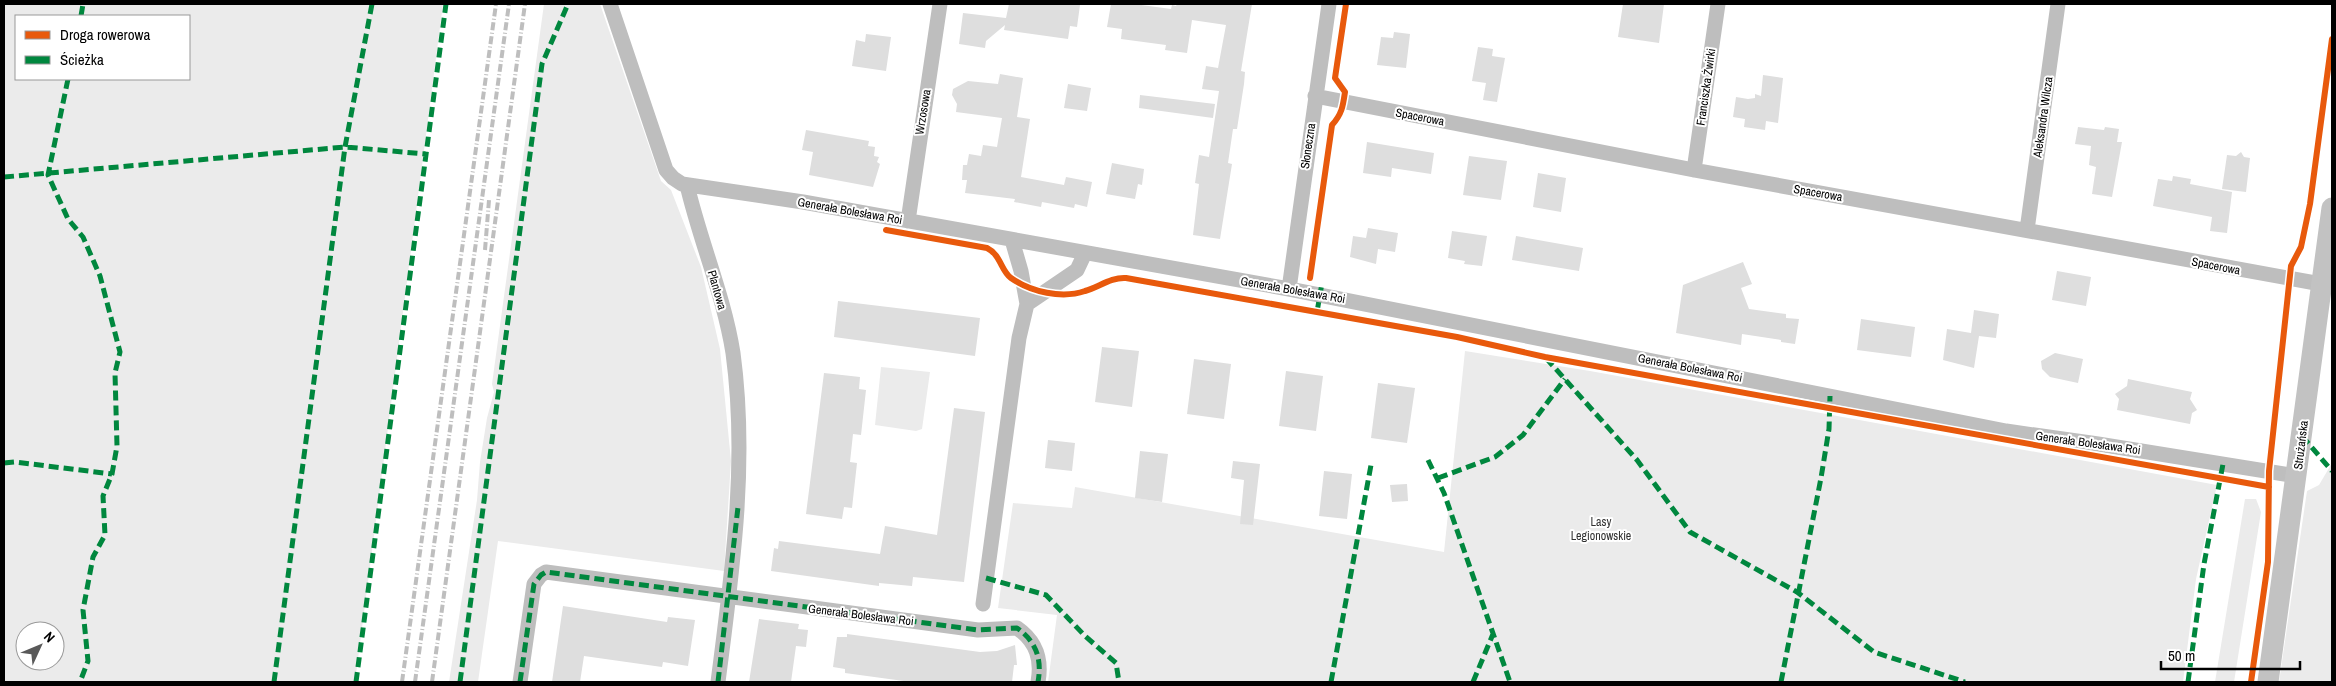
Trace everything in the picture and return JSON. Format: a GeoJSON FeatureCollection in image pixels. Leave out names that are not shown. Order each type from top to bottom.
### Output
{"type":"FeatureCollection","features":[{"type":"Feature","properties":{"kind":"main road","name":"Strużańska"},"geometry":{"type":"LineString","coordinates":[[2268,682],[2296,476],[2327,286],[2332,208]]}},
{"type":"Feature","properties":{"kind":"street"},"geometry":{"type":"LineString","coordinates":[[610,4],[666,170],[673,178],[687,185]]}},
{"type":"Feature","properties":{"kind":"street","name":"Wrzosowa"},"geometry":{"type":"LineString","coordinates":[[908,221],[940,4]]}},
{"type":"Feature","properties":{"kind":"street","name":"Słoneczna"},"geometry":{"type":"LineString","coordinates":[[1289,289],[1329,4]]}},
{"type":"Feature","properties":{"kind":"street","name":"Franciszka Żwirki"},"geometry":{"type":"LineString","coordinates":[[1694,170],[1718,4]]}},
{"type":"Feature","properties":{"kind":"street","name":"Aleksandra Wilcza"},"geometry":{"type":"LineString","coordinates":[[2027,230],[2058,4]]}},
{"type":"Feature","properties":{"kind":"street","name":"Spacerowa"},"geometry":{"type":"LineString","coordinates":[[1315,96],[1694,170],[2327,286]]}},
{"type":"Feature","properties":{"kind":"street","name":"Generała Bolesława Roi"},"geometry":{"type":"LineString","coordinates":[[687,185],[776,198],[1289,289],[2006,431],[2296,476]]}},
{"type":"Feature","properties":{"kind":"street","name":"Plantowa"},"geometry":{"type":"LineString","coordinates":[[687,185],[694,216],[720,297],[732,352],[738,402],[740,482],[729,598]]}},
{"type":"Feature","properties":{"kind":"street"},"geometry":{"type":"LineString","coordinates":[[983,604],[1019,338],[1027,304],[1021,271],[1012,240]]}},
{"type":"Feature","properties":{"kind":"street"},"geometry":{"type":"LineString","coordinates":[[1027,304],[1077,270],[1085,253]]}},
{"type":"Feature","properties":{"kind":"street","name":"Generała Bolesława Roi"},"geometry":{"type":"LineString","coordinates":[[520,682],[534,584],[546,572],[978,630],[994,631],[1012,628],[1023,632],[1036,652],[1041,665],[1038,682]]}},
{"type":"Feature","properties":{"kind":"street"},"geometry":{"type":"LineString","coordinates":[[718,682],[729,598]]}},
{"type":"Feature","properties":{"kind":"green space"},"geometry":{"type":"Polygon","coordinates":[[[4,4],[443,4],[355,682],[4,682],[4,4]]]}},
{"type":"Feature","properties":{"kind":"green space"},"geometry":{"type":"Polygon","coordinates":[[[544,4],[600,4],[661,181],[671,190],[701,267],[720,349],[731,461],[724,571],[498,541],[478,682],[449,682],[477,500],[480,462],[487,418],[494,392],[492,384],[544,4]]]}},
{"type":"Feature","properties":{"kind":"green space","name":"Lasy Legionowskie"},"geometry":{"type":"Polygon","coordinates":[[[1465,351],[1590,371],[2217,485],[2196,579],[2183,682],[1048,682],[1057,615],[998,608],[1013,503],[1072,508],[1075,487],[1444,552],[1465,351]]]}},
{"type":"Feature","properties":{"kind":"green space"},"geometry":{"type":"Polygon","coordinates":[[[881,367],[930,372],[922,429],[916,431],[875,425],[881,367]]]}},
{"type":"Feature","properties":{"kind":"green space"},"geometry":{"type":"Polygon","coordinates":[[[2332,463],[2332,682],[2279,682],[2307,491],[2319,485],[2332,463]]]}},
{"type":"Feature","properties":{"kind":"green space"},"geometry":{"type":"Polygon","coordinates":[[[2245,499],[2256,499],[2261,512],[2234,682],[2215,682],[2245,499]]]}},
{"type":"Feature","properties":{"kind":"building"},"geometry":{"type":"Polygon","coordinates":[[[1009,4],[1080,5],[1077,27],[1070,26],[1068,39],[1004,30],[1005,25],[986,41],[985,48],[959,44],[963,13],[1006,18],[1009,4]]]}},
{"type":"Feature","properties":{"kind":"building"},"geometry":{"type":"Polygon","coordinates":[[[1111,4],[1134,4],[1171,9],[1172,5],[1176,6],[1177,4],[1252,4],[1241,71],[1245,72],[1244,84],[1237,129],[1233,129],[1228,163],[1232,164],[1220,239],[1193,235],[1199,184],[1195,183],[1199,155],[1209,157],[1219,91],[1202,89],[1206,66],[1218,68],[1226,25],[1192,20],[1187,53],[1165,50],[1166,45],[1121,39],[1122,29],[1107,27],[1111,4]]]}},
{"type":"Feature","properties":{"kind":"building"},"geometry":{"type":"Polygon","coordinates":[[[1623,4],[1664,4],[1659,43],[1618,37],[1623,4]]]}},
{"type":"Feature","properties":{"kind":"building"},"geometry":{"type":"Polygon","coordinates":[[[1394,32],[1410,34],[1406,68],[1377,65],[1381,37],[1393,38],[1394,32]]]}},
{"type":"Feature","properties":{"kind":"building"},"geometry":{"type":"Polygon","coordinates":[[[866,34],[891,37],[886,71],[852,66],[856,40],[865,42],[866,34]]]}},
{"type":"Feature","properties":{"kind":"building"},"geometry":{"type":"Polygon","coordinates":[[[1478,47],[1493,49],[1492,56],[1505,58],[1497,102],[1483,100],[1486,83],[1472,81],[1478,47]]]}},
{"type":"Feature","properties":{"kind":"building"},"geometry":{"type":"Polygon","coordinates":[[[1000,74],[1023,78],[1017,117],[1030,119],[1021,177],[1064,185],[1066,177],[1092,182],[1087,207],[1075,204],[1074,208],[1042,202],[1041,207],[1014,202],[1015,199],[965,193],[967,180],[962,180],[963,165],[967,165],[969,154],[981,156],[983,145],[997,147],[1002,118],[956,112],[957,104],[952,95],[953,89],[968,81],[998,84],[1000,74]]]}},
{"type":"Feature","properties":{"kind":"building"},"geometry":{"type":"Polygon","coordinates":[[[1763,75],[1783,78],[1778,123],[1766,121],[1765,130],[1744,127],[1745,119],[1733,117],[1736,97],[1748,99],[1755,98],[1755,94],[1761,96],[1763,75]]]}},
{"type":"Feature","properties":{"kind":"building"},"geometry":{"type":"Polygon","coordinates":[[[1068,84],[1091,88],[1087,111],[1064,108],[1068,84]]]}},
{"type":"Feature","properties":{"kind":"building"},"geometry":{"type":"Polygon","coordinates":[[[1140,95],[1215,104],[1213,118],[1139,108],[1140,95]]]}},
{"type":"Feature","properties":{"kind":"building"},"geometry":{"type":"Polygon","coordinates":[[[2078,127],[2104,130],[2105,127],[2119,129],[2117,142],[2122,142],[2112,197],[2092,194],[2096,167],[2089,165],[2091,146],[2075,144],[2078,127]]]}},
{"type":"Feature","properties":{"kind":"building"},"geometry":{"type":"Polygon","coordinates":[[[806,130],[869,141],[868,146],[875,147],[874,156],[879,157],[877,162],[880,164],[873,187],[809,175],[813,152],[802,150],[806,130]]]}},
{"type":"Feature","properties":{"kind":"building"},"geometry":{"type":"Polygon","coordinates":[[[1367,142],[1434,153],[1431,174],[1392,168],[1391,177],[1363,173],[1367,142]]]}},
{"type":"Feature","properties":{"kind":"building"},"geometry":{"type":"Polygon","coordinates":[[[2241,152],[2244,157],[2250,158],[2246,192],[2222,189],[2227,155],[2236,156],[2241,152]]]}},
{"type":"Feature","properties":{"kind":"building"},"geometry":{"type":"Polygon","coordinates":[[[1469,156],[1507,161],[1501,200],[1463,195],[1469,156]]]}},
{"type":"Feature","properties":{"kind":"building"},"geometry":{"type":"Polygon","coordinates":[[[1112,163],[1144,169],[1142,185],[1138,184],[1135,199],[1106,194],[1112,163]]]}},
{"type":"Feature","properties":{"kind":"building"},"geometry":{"type":"Polygon","coordinates":[[[1538,173],[1566,178],[1561,212],[1533,207],[1538,173]]]}},
{"type":"Feature","properties":{"kind":"building"},"geometry":{"type":"Polygon","coordinates":[[[2173,176],[2191,179],[2190,184],[2232,192],[2227,233],[2210,231],[2212,217],[2153,206],[2158,179],[2172,181],[2173,176]]]}},
{"type":"Feature","properties":{"kind":"building"},"geometry":{"type":"Polygon","coordinates":[[[1368,228],[1398,233],[1395,252],[1378,249],[1376,264],[1350,257],[1353,236],[1366,238],[1368,228]]]}},
{"type":"Feature","properties":{"kind":"building"},"geometry":{"type":"Polygon","coordinates":[[[1452,231],[1487,236],[1482,266],[1464,264],[1465,261],[1448,258],[1452,231]]]}},
{"type":"Feature","properties":{"kind":"building"},"geometry":{"type":"Polygon","coordinates":[[[1516,236],[1583,248],[1579,271],[1512,260],[1516,236]]]}},
{"type":"Feature","properties":{"kind":"building"},"geometry":{"type":"Polygon","coordinates":[[[1743,262],[1752,284],[1741,288],[1749,309],[1786,314],[1786,318],[1799,319],[1795,344],[1742,334],[1741,345],[1676,333],[1683,285],[1743,262]]]}},
{"type":"Feature","properties":{"kind":"building"},"geometry":{"type":"Polygon","coordinates":[[[2057,271],[2091,277],[2086,306],[2052,300],[2057,271]]]}},
{"type":"Feature","properties":{"kind":"building"},"geometry":{"type":"Polygon","coordinates":[[[838,301],[980,318],[975,356],[834,337],[838,301]]]}},
{"type":"Feature","properties":{"kind":"building"},"geometry":{"type":"Polygon","coordinates":[[[1974,310],[1999,314],[1996,338],[1979,336],[1974,368],[1943,360],[1947,329],[1971,333],[1974,310]]]}},
{"type":"Feature","properties":{"kind":"building"},"geometry":{"type":"Polygon","coordinates":[[[1861,319],[1915,327],[1911,357],[1857,350],[1861,319]]]}},
{"type":"Feature","properties":{"kind":"building"},"geometry":{"type":"Polygon","coordinates":[[[1102,347],[1139,351],[1132,407],[1095,402],[1102,347]]]}},
{"type":"Feature","properties":{"kind":"building"},"geometry":{"type":"Polygon","coordinates":[[[2055,353],[2083,359],[2078,383],[2050,377],[2042,369],[2041,361],[2055,353]]]}},
{"type":"Feature","properties":{"kind":"building"},"geometry":{"type":"Polygon","coordinates":[[[1194,359],[1231,364],[1224,419],[1187,414],[1194,359]]]}},
{"type":"Feature","properties":{"kind":"building"},"geometry":{"type":"Polygon","coordinates":[[[1286,371],[1323,376],[1316,431],[1279,426],[1286,371]]]}},
{"type":"Feature","properties":{"kind":"building"},"geometry":{"type":"Polygon","coordinates":[[[824,373],[860,377],[859,389],[866,390],[861,435],[853,434],[850,462],[857,463],[852,508],[844,507],[842,519],[806,514],[824,373]]]}},
{"type":"Feature","properties":{"kind":"building"},"geometry":{"type":"Polygon","coordinates":[[[2128,379],[2192,392],[2190,399],[2197,410],[2192,413],[2190,424],[2117,410],[2119,399],[2115,394],[2127,386],[2128,379]]]}},
{"type":"Feature","properties":{"kind":"building"},"geometry":{"type":"Polygon","coordinates":[[[1378,383],[1415,388],[1407,443],[1371,438],[1378,383]]]}},
{"type":"Feature","properties":{"kind":"building"},"geometry":{"type":"Polygon","coordinates":[[[954,408],[985,412],[964,582],[913,577],[912,586],[879,583],[879,586],[771,571],[774,548],[778,549],[779,541],[880,554],[885,526],[937,535],[954,408]]]}},
{"type":"Feature","properties":{"kind":"building"},"geometry":{"type":"Polygon","coordinates":[[[1048,440],[1075,443],[1072,471],[1045,468],[1048,440]]]}},
{"type":"Feature","properties":{"kind":"building"},"geometry":{"type":"Polygon","coordinates":[[[1140,451],[1168,454],[1162,502],[1135,498],[1140,451]]]}},
{"type":"Feature","properties":{"kind":"building"},"geometry":{"type":"Polygon","coordinates":[[[1233,461],[1260,464],[1253,525],[1240,524],[1244,480],[1231,478],[1233,461]]]}},
{"type":"Feature","properties":{"kind":"building"},"geometry":{"type":"Polygon","coordinates":[[[1324,471],[1352,474],[1347,519],[1319,516],[1324,471]]]}},
{"type":"Feature","properties":{"kind":"building"},"geometry":{"type":"Polygon","coordinates":[[[1407,484],[1408,501],[1392,502],[1390,485],[1407,484]]]}},
{"type":"Feature","properties":{"kind":"building"},"geometry":{"type":"Polygon","coordinates":[[[563,606],[667,622],[668,617],[695,620],[688,666],[663,662],[662,667],[584,656],[580,682],[552,682],[563,606]]]}},
{"type":"Feature","properties":{"kind":"building"},"geometry":{"type":"Polygon","coordinates":[[[759,619],[799,624],[798,629],[808,630],[806,647],[796,646],[791,682],[749,682],[759,619]]]}},
{"type":"Feature","properties":{"kind":"building"},"geometry":{"type":"Polygon","coordinates":[[[847,634],[980,652],[997,651],[1015,645],[1017,665],[1014,665],[1012,682],[911,682],[845,673],[845,669],[833,667],[837,637],[847,637],[847,634]]]}},
{"type":"Feature","properties":{"kind":"railway"},"geometry":{"type":"LineString","coordinates":[[402,682],[496,4]]}},
{"type":"Feature","properties":{"kind":"railway"},"geometry":{"type":"LineString","coordinates":[[415,682],[509,4]]}},
{"type":"Feature","properties":{"kind":"railway"},"geometry":{"type":"LineString","coordinates":[[432,682],[525,4]]}},
{"type":"Feature","properties":{"kind":"railway"},"geometry":{"type":"LineString","coordinates":[[485,250],[489,200]]}},
{"type":"Feature","properties":{"kind":"marked path"},"geometry":{"type":"LineString","coordinates":[[81,15],[83,4]]}},
{"type":"Feature","properties":{"kind":"marked path"},"geometry":{"type":"LineString","coordinates":[[274,682],[345,147],[372,4]]}},
{"type":"Feature","properties":{"kind":"marked path"},"geometry":{"type":"LineString","coordinates":[[356,682],[446,4]]}},
{"type":"Feature","properties":{"kind":"marked path"},"geometry":{"type":"LineString","coordinates":[[460,682],[542,64],[568,4]]}},
{"type":"Feature","properties":{"kind":"marked path"},"geometry":{"type":"LineString","coordinates":[[68,80],[48,175],[68,219],[83,237],[100,276],[120,352],[115,373],[117,446],[112,474],[103,496],[105,535],[93,557],[83,610],[88,661],[80,682]]}},
{"type":"Feature","properties":{"kind":"marked path"},"geometry":{"type":"LineString","coordinates":[[4,177],[345,147],[426,154]]}},
{"type":"Feature","properties":{"kind":"marked path"},"geometry":{"type":"LineString","coordinates":[[1317,312],[1322,283]]}},
{"type":"Feature","properties":{"kind":"marked path"},"geometry":{"type":"LineString","coordinates":[[1546,358],[1637,460],[1690,532],[1797,592],[1874,652],[1965,682]]}},
{"type":"Feature","properties":{"kind":"marked path"},"geometry":{"type":"LineString","coordinates":[[1438,478],[1495,457],[1523,435],[1565,379]]}},
{"type":"Feature","properties":{"kind":"marked path"},"geometry":{"type":"LineString","coordinates":[[1781,682],[1821,478],[1829,429],[1830,396]]}},
{"type":"Feature","properties":{"kind":"marked path"},"geometry":{"type":"LineString","coordinates":[[2302,436],[2332,471]]}},
{"type":"Feature","properties":{"kind":"marked path"},"geometry":{"type":"LineString","coordinates":[[1428,460],[1444,493],[1510,682]]}},
{"type":"Feature","properties":{"kind":"marked path"},"geometry":{"type":"LineString","coordinates":[[4,463],[15,462],[112,474]]}},
{"type":"Feature","properties":{"kind":"marked path"},"geometry":{"type":"LineString","coordinates":[[2188,682],[2204,564],[2223,464]]}},
{"type":"Feature","properties":{"kind":"marked path"},"geometry":{"type":"LineString","coordinates":[[1331,682],[1371,465]]}},
{"type":"Feature","properties":{"kind":"marked path"},"geometry":{"type":"LineString","coordinates":[[718,682],[738,507]]}},
{"type":"Feature","properties":{"kind":"marked path"},"geometry":{"type":"LineString","coordinates":[[520,682],[534,584],[546,572],[978,630],[1017,628],[1029,639],[1036,652],[1039,666],[1038,682]]}},
{"type":"Feature","properties":{"kind":"marked path"},"geometry":{"type":"LineString","coordinates":[[986,578],[1046,595],[1085,636],[1116,663],[1119,682]]}},
{"type":"Feature","properties":{"kind":"marked path"},"geometry":{"type":"LineString","coordinates":[[1473,682],[1493,634]]}},
{"type":"Feature","properties":{"kind":"cycle path"},"geometry":{"type":"LineString","coordinates":[[1310,278],[1332,125],[1342,110],[1344,102],[1345,92],[1335,78],[1346,4]]}},
{"type":"Feature","properties":{"kind":"cycle path"},"geometry":{"type":"LineString","coordinates":[[2251,682],[2268,562],[2269,471],[2291,266],[2301,247],[2310,204],[2332,39]]}},
{"type":"Feature","properties":{"kind":"cycle path"},"geometry":{"type":"LineString","coordinates":[[886,230],[987,248],[992,251],[1011,278],[1028,287],[1047,293],[1076,293],[1115,279],[1126,278],[1457,337],[1545,357],[2269,487]]}}]}
